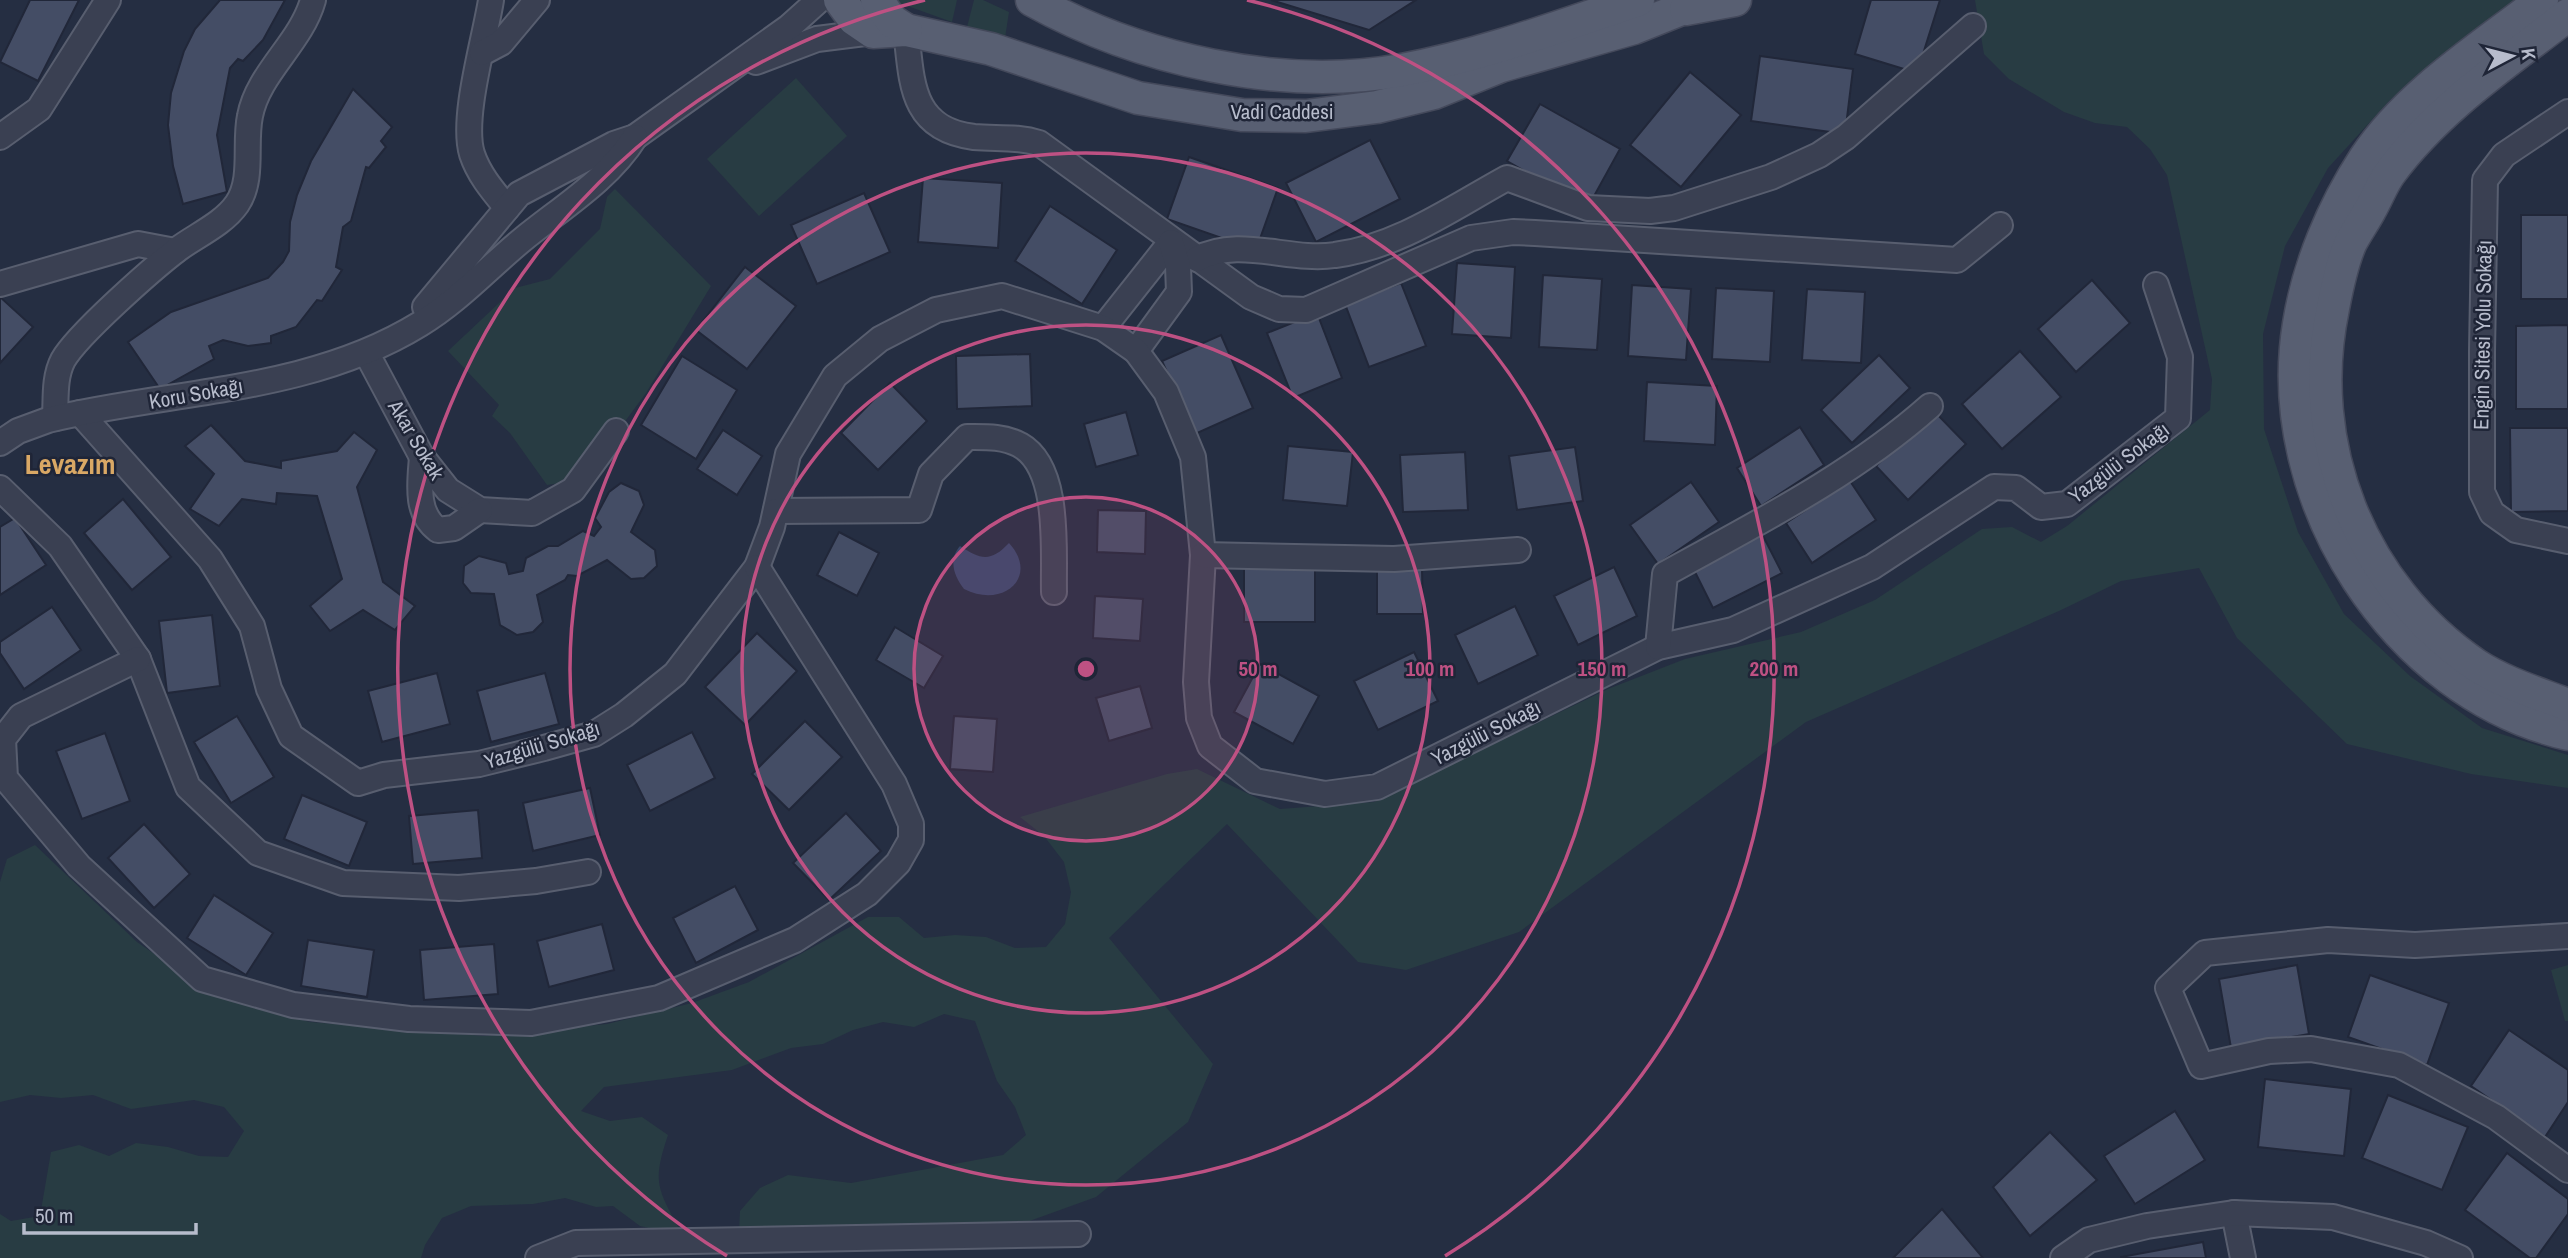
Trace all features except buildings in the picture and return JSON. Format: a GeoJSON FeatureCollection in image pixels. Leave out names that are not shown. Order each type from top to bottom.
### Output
{"type":"FeatureCollection","features":[{"type":"Feature","properties":{"kind":"main road"},"geometry":{"type":"LineString","coordinates":[[840,0],[854,19],[873,32]]}},
{"type":"Feature","properties":{"kind":"main road"},"geometry":{"type":"LineString","coordinates":[[877,0],[892,22],[906,30]]}},
{"type":"Feature","properties":{"kind":"main road","name":"Vadi Caddesi"},"geometry":{"type":"LineString","coordinates":[[1031,0],[1068,20],[1179,59],[1227,68],[1350,76],[1401,70],[1447,59],[1638,0]]}},
{"type":"Feature","properties":{"kind":"main road","name":"Vadi Caddesi"},"geometry":{"type":"LineString","coordinates":[[873,32],[906,30],[991,49],[1138,98],[1178,107],[1242,115],[1306,116],[1377,107],[1434,93],[1501,66],[1695,5],[1735,0]]}},
{"type":"Feature","properties":{"kind":"main road"},"geometry":{"type":"LineString","coordinates":[[2542,0],[2446,75],[2402,115],[2366,156],[2344,194],[2309,278],[2298,326],[2296,377],[2300,427],[2311,479],[2326,522],[2345,560],[2380,612],[2412,648],[2451,680],[2530,723],[2568,734]]}},
{"type":"Feature","properties":{"kind":"main road"},"geometry":{"type":"LineString","coordinates":[[2568,15],[2458,101],[2413,145],[2388,175],[2351,243],[2328,331],[2323,377],[2326,424],[2338,476],[2356,523],[2374,558],[2405,601],[2445,640],[2476,665],[2508,682],[2568,705]]}},
{"type":"Feature","properties":{"kind":"street"},"geometry":{"type":"LineString","coordinates":[[0,136],[39,109],[108,0]]}},
{"type":"Feature","properties":{"kind":"street"},"geometry":{"type":"LineString","coordinates":[[55,418],[58,378],[63,361],[77,341],[175,251],[224,218],[238,203],[247,176],[250,115],[262,84],[281,61],[309,16],[313,0]]}},
{"type":"Feature","properties":{"kind":"street"},"geometry":{"type":"LineString","coordinates":[[491,0],[468,130],[472,154],[486,182],[523,239]]}},
{"type":"Feature","properties":{"kind":"street"},"geometry":{"type":"LineString","coordinates":[[482,53],[501,43],[537,0]]}},
{"type":"Feature","properties":{"kind":"street","name":"Koru Sokağı"},"geometry":{"type":"LineString","coordinates":[[393,340],[444,288],[519,194],[614,144],[635,137],[723,75],[819,0]]}},
{"type":"Feature","properties":{"kind":"street"},"geometry":{"type":"LineString","coordinates":[[1197,259],[1228,249],[1307,257],[1356,252],[1403,236],[1507,178],[1588,208],[1650,211],[1674,208],[1770,177],[1819,155],[1846,137],[1973,26]]}},
{"type":"Feature","properties":{"kind":"street"},"geometry":{"type":"LineString","coordinates":[[906,30],[915,97],[927,117],[945,130],[974,136],[1021,138],[1039,143],[1171,242],[1265,305],[1292,310],[1319,307],[1452,245],[1490,234],[1535,233],[1957,260],[2000,225]]}},
{"type":"Feature","properties":{"kind":"street","name":"Koru Sokağı"},"geometry":{"type":"LineString","coordinates":[[723,75],[817,39],[873,32]]}},
{"type":"Feature","properties":{"kind":"street","name":"Engin Sitesi Yolu Sokağı"},"geometry":{"type":"LineString","coordinates":[[2568,112],[2504,155],[2485,180],[2482,492],[2492,513],[2516,530],[2568,541]]}},
{"type":"Feature","properties":{"kind":"street","name":"Koru Sokağı"},"geometry":{"type":"LineString","coordinates":[[0,443],[18,431],[55,418],[280,378],[366,352],[393,340],[448,306],[523,239],[622,157],[635,137]]}},
{"type":"Feature","properties":{"kind":"street"},"geometry":{"type":"LineString","coordinates":[[534,186],[545,197],[554,215]]}},
{"type":"Feature","properties":{"kind":"street"},"geometry":{"type":"LineString","coordinates":[[1103,328],[1171,242]]}},
{"type":"Feature","properties":{"kind":"street"},"geometry":{"type":"LineString","coordinates":[[1136,351],[1179,292],[1178,266],[1171,242]]}},
{"type":"Feature","properties":{"kind":"street"},"geometry":{"type":"LineString","coordinates":[[0,284],[138,244],[175,251]]}},
{"type":"Feature","properties":{"kind":"street","name":"Yazgülü Sokağı"},"geometry":{"type":"LineString","coordinates":[[80,413],[210,559],[252,626],[269,689],[291,737],[358,783],[384,775],[479,764],[594,734],[624,715],[675,674],[757,567],[776,511],[788,453],[835,376],[880,339],[936,310],[1003,296],[1103,328],[1136,351],[1166,392],[1193,457],[1203,555],[1196,682],[1199,718],[1210,746],[1255,781],[1325,794],[1377,788],[1658,647],[1733,630],[1872,567],[1994,487],[2016,488],[2041,507],[2067,504],[2178,418],[2180,357],[2156,285]]}},
{"type":"Feature","properties":{"kind":"street","name":"Akar Sokak"},"geometry":{"type":"LineString","coordinates":[[366,352],[422,457],[448,490],[480,510],[531,513],[573,491],[616,431]]}},
{"type":"Feature","properties":{"kind":"street"},"geometry":{"type":"LineString","coordinates":[[1658,647],[1665,574],[1828,483],[1888,441],[1930,406]]}},
{"type":"Feature","properties":{"kind":"street"},"geometry":{"type":"LineString","coordinates":[[776,511],[919,510],[931,474],[967,438],[994,437],[1021,446],[1046,477],[1054,592]]}},
{"type":"Feature","properties":{"kind":"street"},"geometry":{"type":"LineString","coordinates":[[422,457],[419,493],[428,523],[438,530],[454,528],[480,510]]}},
{"type":"Feature","properties":{"kind":"street"},"geometry":{"type":"LineString","coordinates":[[0,488],[60,546],[138,659],[188,787],[258,853],[343,883],[459,888],[536,881],[588,872]]}},
{"type":"Feature","properties":{"kind":"street"},"geometry":{"type":"LineString","coordinates":[[1203,555],[1394,559],[1518,550]]}},
{"type":"Feature","properties":{"kind":"street"},"geometry":{"type":"LineString","coordinates":[[138,659],[21,716],[3,739],[5,778],[79,866],[202,979],[293,1005],[409,1019],[531,1023],[659,998],[795,940],[867,894],[898,863],[911,840],[912,824],[894,784],[757,567]]}},
{"type":"Feature","properties":{"kind":"street"},"geometry":{"type":"LineString","coordinates":[[2568,936],[2415,945],[2328,940],[2205,953],[2168,988],[2201,1066],[2269,1051],[2311,1049],[2399,1065],[2496,1117],[2568,1170]]}},
{"type":"Feature","properties":{"kind":"street"},"geometry":{"type":"LineString","coordinates":[[2234,1213],[2243,1258]]}},
{"type":"Feature","properties":{"kind":"street"},"geometry":{"type":"LineString","coordinates":[[2063,1258],[2147,1226],[2234,1213],[2333,1217],[2426,1243],[2460,1258]]}},
{"type":"Feature","properties":{"kind":"street"},"geometry":{"type":"LineString","coordinates":[[538,1258],[576,1243],[1078,1234]]}},
{"type":"Feature","properties":{"kind":"shaded area"},"geometry":{"type":"Polygon","coordinates":[[[891,0],[957,0],[952,22],[891,0]]]}},
{"type":"Feature","properties":{"kind":"shaded area"},"geometry":{"type":"Polygon","coordinates":[[[974,0],[983,0],[1009,12],[1005,38],[967,27],[974,0]]]}},
{"type":"Feature","properties":{"kind":"shaded area"},"geometry":{"type":"Polygon","coordinates":[[[1975,0],[2519,0],[2391,99],[2328,168],[2285,246],[2263,334],[2264,429],[2298,532],[2344,614],[2410,676],[2482,728],[2568,755],[2568,788],[2471,774],[2347,744],[2237,638],[2199,568],[2121,581],[1806,722],[1519,932],[1406,970],[1358,962],[1227,824],[1109,938],[1213,1064],[1188,1122],[1096,1197],[1024,1223],[739,1234],[740,1211],[760,1188],[788,1175],[851,1183],[1003,1155],[1026,1135],[1015,1107],[997,1081],[975,1021],[944,1014],[914,1027],[883,1022],[853,1030],[823,1044],[791,1048],[732,1070],[604,1087],[581,1111],[610,1121],[642,1117],[668,1135],[660,1163],[659,1183],[665,1202],[679,1228],[663,1231],[640,1226],[613,1206],[596,1207],[565,1198],[533,1204],[471,1206],[442,1218],[425,1245],[421,1258],[0,1258],[0,1214],[11,1221],[40,1216],[51,1152],[79,1145],[109,1156],[136,1143],[168,1147],[199,1156],[228,1157],[244,1131],[224,1107],[194,1100],[131,1109],[93,1095],[61,1098],[30,1095],[0,1102],[0,882],[7,859],[35,845],[137,942],[217,997],[310,1022],[485,1036],[607,1024],[692,1003],[749,982],[868,917],[899,917],[924,938],[955,935],[986,937],[1015,948],[1046,947],[1065,924],[1071,892],[1064,862],[1044,836],[1020,817],[1167,774],[1197,769],[1280,809],[1374,802],[1608,689],[1685,659],[1801,632],[1875,600],[1982,529],[2012,527],[2041,542],[2067,526],[2210,410],[2212,379],[2167,175],[2150,149],[2127,127],[2095,123],[2064,112],[2009,79],[1984,54],[1975,0]]]}},
{"type":"Feature","properties":{"kind":"shaded area"},"geometry":{"type":"Polygon","coordinates":[[[796,78],[847,136],[759,216],[707,159],[796,78]]]}},
{"type":"Feature","properties":{"kind":"shaded area"},"geometry":{"type":"Polygon","coordinates":[[[615,189],[711,286],[646,393],[612,439],[573,481],[547,485],[510,433],[492,416],[499,405],[448,351],[515,288],[550,279],[600,229],[607,197],[615,189]]]}},
{"type":"Feature","properties":{"kind":"shaded area"},"geometry":{"type":"Polygon","coordinates":[[[2568,965],[2568,1021],[2565,1021],[2551,970],[2568,965]]]}},
{"type":"Feature","properties":{"kind":"water"},"geometry":{"type":"Polygon","coordinates":[[[1009,543],[1018,556],[1021,567],[1019,578],[1013,586],[992,595],[964,589],[957,579],[953,562],[960,546],[986,557],[997,553],[1009,543]]]}},
{"type":"Feature","properties":{"kind":"district","name":"Levazım"},"geometry":{"type":"Point","coordinates":[70,464]}}]}
